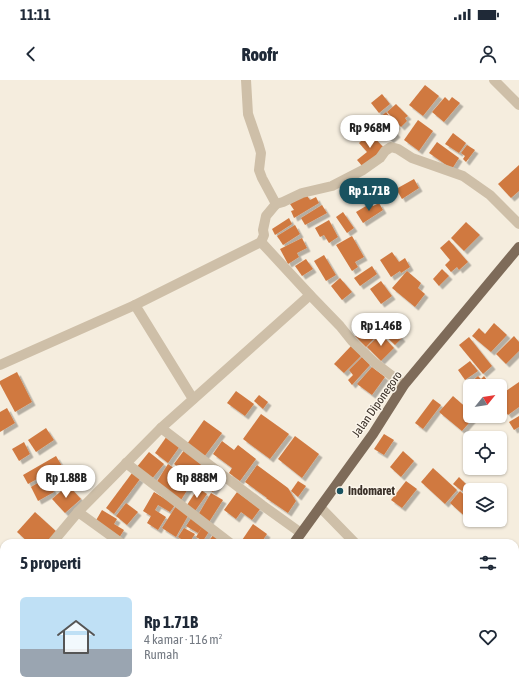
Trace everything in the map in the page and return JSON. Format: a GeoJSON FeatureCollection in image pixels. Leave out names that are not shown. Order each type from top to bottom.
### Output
{"type":"FeatureCollection","features":[{"type":"Feature","properties":{"kind":"main road","name":"Jalan Diponegoro"},"geometry":{"type":"LineString","coordinates":[[297,539],[373,434],[404,385],[519,247]]}},
{"type":"Feature","properties":{"kind":"street"},"geometry":{"type":"LineString","coordinates":[[246,80],[246,108],[261,153],[259,170],[276,204]]}},
{"type":"Feature","properties":{"kind":"street"},"geometry":{"type":"LineString","coordinates":[[494,80],[519,105]]}},
{"type":"Feature","properties":{"kind":"street"},"geometry":{"type":"LineString","coordinates":[[0,365],[135,305],[261,242],[264,235],[263,230],[266,216],[276,204],[302,193],[332,186],[363,170],[380,158],[385,151],[391,147],[398,149],[412,158],[463,176],[490,195],[519,224]]}},
{"type":"Feature","properties":{"kind":"street"},"geometry":{"type":"LineString","coordinates":[[261,242],[340,326],[352,341],[375,363],[404,385]]}},
{"type":"Feature","properties":{"kind":"street"},"geometry":{"type":"LineString","coordinates":[[55,539],[78,512],[161,428],[310,295]]}},
{"type":"Feature","properties":{"kind":"street"},"geometry":{"type":"LineString","coordinates":[[135,305],[193,399]]}},
{"type":"Feature","properties":{"kind":"street"},"geometry":{"type":"LineString","coordinates":[[161,428],[301,534]]}},
{"type":"Feature","properties":{"kind":"street"},"geometry":{"type":"LineString","coordinates":[[126,464],[225,539]]}},
{"type":"Feature","properties":{"kind":"street"},"geometry":{"type":"LineString","coordinates":[[320,507],[351,539]]}},
{"type":"Feature","properties":{"kind":"street"},"geometry":{"type":"LineString","coordinates":[[78,512],[115,539]]}},
{"type":"Feature","properties":{"kind":"building"},"geometry":{"type":"Polygon","coordinates":[[[425,85],[439,96],[423,116],[409,105],[425,85]]]}},
{"type":"Feature","properties":{"kind":"building"},"geometry":{"type":"Polygon","coordinates":[[[382,94],[390,104],[379,113],[371,103],[382,94]]]}},
{"type":"Feature","properties":{"kind":"building"},"geometry":{"type":"Polygon","coordinates":[[[445,97],[449,101],[452,97],[460,103],[444,122],[432,112],[445,97]]]}},
{"type":"Feature","properties":{"kind":"building"},"geometry":{"type":"Polygon","coordinates":[[[396,104],[408,116],[405,118],[407,121],[401,127],[387,112],[396,104]]]}},
{"type":"Feature","properties":{"kind":"building"},"geometry":{"type":"Polygon","coordinates":[[[386,112],[397,125],[393,129],[397,134],[390,140],[375,122],[386,112]]]}},
{"type":"Feature","properties":{"kind":"building"},"geometry":{"type":"Polygon","coordinates":[[[418,120],[433,131],[419,151],[404,140],[418,120]]]}},
{"type":"Feature","properties":{"kind":"building"},"geometry":{"type":"Polygon","coordinates":[[[370,133],[384,148],[363,167],[357,160],[367,152],[359,143],[370,133]]]}},
{"type":"Feature","properties":{"kind":"building"},"geometry":{"type":"Polygon","coordinates":[[[453,133],[466,143],[459,153],[445,144],[453,133]]]}},
{"type":"Feature","properties":{"kind":"building"},"geometry":{"type":"Polygon","coordinates":[[[437,142],[459,158],[452,169],[429,153],[437,142]]]}},
{"type":"Feature","properties":{"kind":"building"},"geometry":{"type":"Polygon","coordinates":[[[467,145],[475,150],[466,162],[463,159],[465,156],[461,153],[467,145]]]}},
{"type":"Feature","properties":{"kind":"building"},"geometry":{"type":"Polygon","coordinates":[[[519,165],[519,191],[511,198],[498,184],[519,165]]]}},
{"type":"Feature","properties":{"kind":"building"},"geometry":{"type":"Polygon","coordinates":[[[414,179],[419,188],[402,199],[396,189],[414,179]]]}},
{"type":"Feature","properties":{"kind":"building"},"geometry":{"type":"Polygon","coordinates":[[[306,194],[310,200],[316,197],[319,203],[294,218],[291,211],[294,210],[290,204],[306,194]]]}},
{"type":"Feature","properties":{"kind":"building"},"geometry":{"type":"Polygon","coordinates":[[[371,203],[373,206],[379,203],[383,210],[363,223],[356,212],[371,203]]]}},
{"type":"Feature","properties":{"kind":"building"},"geometry":{"type":"Polygon","coordinates":[[[322,205],[327,213],[305,225],[301,218],[322,205]]]}},
{"type":"Feature","properties":{"kind":"building"},"geometry":{"type":"Polygon","coordinates":[[[343,212],[354,228],[347,233],[336,217],[343,212]]]}},
{"type":"Feature","properties":{"kind":"building"},"geometry":{"type":"Polygon","coordinates":[[[289,218],[292,224],[275,235],[272,229],[289,218]]]}},
{"type":"Feature","properties":{"kind":"building"},"geometry":{"type":"Polygon","coordinates":[[[329,220],[338,237],[329,243],[324,235],[320,237],[315,228],[329,220]]]}},
{"type":"Feature","properties":{"kind":"building"},"geometry":{"type":"Polygon","coordinates":[[[466,222],[480,235],[464,251],[451,238],[466,222]]]}},
{"type":"Feature","properties":{"kind":"building"},"geometry":{"type":"Polygon","coordinates":[[[295,225],[300,234],[283,245],[277,236],[295,225]]]}},
{"type":"Feature","properties":{"kind":"building"},"geometry":{"type":"Polygon","coordinates":[[[352,236],[364,257],[355,262],[358,267],[352,271],[336,245],[352,236]]]}},
{"type":"Feature","properties":{"kind":"building"},"geometry":{"type":"Polygon","coordinates":[[[302,238],[307,248],[297,253],[299,257],[288,264],[280,249],[302,238]]]}},
{"type":"Feature","properties":{"kind":"building"},"geometry":{"type":"Polygon","coordinates":[[[449,240],[468,262],[459,270],[457,267],[451,272],[445,265],[450,260],[440,248],[449,240]]]}},
{"type":"Feature","properties":{"kind":"building"},"geometry":{"type":"Polygon","coordinates":[[[392,252],[399,262],[405,258],[410,267],[391,277],[380,260],[392,252]]]}},
{"type":"Feature","properties":{"kind":"building"},"geometry":{"type":"Polygon","coordinates":[[[324,255],[336,275],[326,281],[314,261],[324,255]]]}},
{"type":"Feature","properties":{"kind":"building"},"geometry":{"type":"Polygon","coordinates":[[[306,259],[313,269],[302,276],[295,266],[306,259]]]}},
{"type":"Feature","properties":{"kind":"building"},"geometry":{"type":"Polygon","coordinates":[[[372,266],[377,274],[360,286],[354,278],[372,266]]]}},
{"type":"Feature","properties":{"kind":"building"},"geometry":{"type":"Polygon","coordinates":[[[442,269],[449,276],[439,286],[433,279],[442,269]]]}},
{"type":"Feature","properties":{"kind":"building"},"geometry":{"type":"Polygon","coordinates":[[[407,271],[421,283],[418,288],[425,294],[415,307],[392,288],[407,271]]]}},
{"type":"Feature","properties":{"kind":"building"},"geometry":{"type":"Polygon","coordinates":[[[340,278],[352,292],[342,300],[331,286],[340,278]]]}},
{"type":"Feature","properties":{"kind":"building"},"geometry":{"type":"Polygon","coordinates":[[[381,281],[392,296],[381,304],[370,289],[381,281]]]}},
{"type":"Feature","properties":{"kind":"building"},"geometry":{"type":"Polygon","coordinates":[[[377,315],[385,323],[389,319],[401,330],[397,333],[402,338],[395,345],[371,322],[377,315]]]}},
{"type":"Feature","properties":{"kind":"building"},"geometry":{"type":"Polygon","coordinates":[[[369,323],[379,333],[366,347],[355,336],[369,323]]]}},
{"type":"Feature","properties":{"kind":"building"},"geometry":{"type":"Polygon","coordinates":[[[494,323],[507,335],[491,352],[472,336],[479,328],[485,334],[494,323]]]}},
{"type":"Feature","properties":{"kind":"building"},"geometry":{"type":"Polygon","coordinates":[[[381,334],[394,348],[381,361],[367,347],[381,334]]]}},
{"type":"Feature","properties":{"kind":"building"},"geometry":{"type":"Polygon","coordinates":[[[514,336],[519,342],[519,351],[506,364],[496,354],[514,336]]]}},
{"type":"Feature","properties":{"kind":"building"},"geometry":{"type":"Polygon","coordinates":[[[469,337],[492,366],[483,374],[459,345],[469,337]]]}},
{"type":"Feature","properties":{"kind":"building"},"geometry":{"type":"Polygon","coordinates":[[[351,346],[361,356],[344,373],[334,364],[351,346]]]}},
{"type":"Feature","properties":{"kind":"building"},"geometry":{"type":"Polygon","coordinates":[[[362,357],[370,365],[352,385],[348,380],[353,375],[349,370],[362,357]]]}},
{"type":"Feature","properties":{"kind":"building"},"geometry":{"type":"Polygon","coordinates":[[[470,361],[478,371],[464,379],[458,370],[470,361]]]}},
{"type":"Feature","properties":{"kind":"building"},"geometry":{"type":"Polygon","coordinates":[[[372,367],[385,377],[372,395],[357,384],[372,367]]]}},
{"type":"Feature","properties":{"kind":"building"},"geometry":{"type":"Polygon","coordinates":[[[17,372],[32,402],[15,412],[0,384],[0,381],[17,372]]]}},
{"type":"Feature","properties":{"kind":"building"},"geometry":{"type":"Polygon","coordinates":[[[519,382],[519,407],[508,415],[507,414],[507,390],[519,382]]]}},
{"type":"Feature","properties":{"kind":"building"},"geometry":{"type":"Polygon","coordinates":[[[236,391],[254,404],[245,416],[227,403],[236,391]]]}},
{"type":"Feature","properties":{"kind":"building"},"geometry":{"type":"Polygon","coordinates":[[[259,395],[268,402],[263,409],[254,401],[259,395]]]}},
{"type":"Feature","properties":{"kind":"building"},"geometry":{"type":"Polygon","coordinates":[[[453,396],[463,405],[463,423],[469,423],[462,431],[439,412],[453,396]]]}},
{"type":"Feature","properties":{"kind":"building"},"geometry":{"type":"Polygon","coordinates":[[[433,399],[441,405],[423,429],[415,423],[433,399]]]}},
{"type":"Feature","properties":{"kind":"building"},"geometry":{"type":"Polygon","coordinates":[[[7,408],[15,423],[0,432],[0,412],[7,408]]]}},
{"type":"Feature","properties":{"kind":"building"},"geometry":{"type":"Polygon","coordinates":[[[261,414],[289,434],[270,459],[243,439],[261,414]]]}},
{"type":"Feature","properties":{"kind":"building"},"geometry":{"type":"Polygon","coordinates":[[[519,416],[519,427],[514,430],[509,422],[519,416]]]}},
{"type":"Feature","properties":{"kind":"building"},"geometry":{"type":"Polygon","coordinates":[[[204,420],[222,433],[204,457],[187,444],[204,420]]]}},
{"type":"Feature","properties":{"kind":"building"},"geometry":{"type":"Polygon","coordinates":[[[46,428],[54,440],[36,452],[28,440],[46,428]]]}},
{"type":"Feature","properties":{"kind":"building"},"geometry":{"type":"Polygon","coordinates":[[[384,434],[394,440],[384,455],[374,449],[384,434]]]}},
{"type":"Feature","properties":{"kind":"building"},"geometry":{"type":"Polygon","coordinates":[[[167,436],[180,446],[168,463],[155,453],[167,436]]]}},
{"type":"Feature","properties":{"kind":"building"},"geometry":{"type":"Polygon","coordinates":[[[295,436],[319,454],[302,478],[278,459],[295,436]]]}},
{"type":"Feature","properties":{"kind":"building"},"geometry":{"type":"Polygon","coordinates":[[[222,441],[234,450],[238,445],[256,459],[240,481],[229,473],[232,468],[213,454],[222,441]]]}},
{"type":"Feature","properties":{"kind":"building"},"geometry":{"type":"Polygon","coordinates":[[[24,442],[30,454],[19,461],[12,449],[24,442]]]}},
{"type":"Feature","properties":{"kind":"building"},"geometry":{"type":"Polygon","coordinates":[[[185,449],[203,463],[192,478],[174,464],[185,449]]]}},
{"type":"Feature","properties":{"kind":"building"},"geometry":{"type":"Polygon","coordinates":[[[403,451],[414,461],[401,477],[390,467],[403,451]]]}},
{"type":"Feature","properties":{"kind":"building"},"geometry":{"type":"Polygon","coordinates":[[[149,452],[164,464],[151,480],[136,468],[149,452]]]}},
{"type":"Feature","properties":{"kind":"building"},"geometry":{"type":"Polygon","coordinates":[[[56,456],[68,476],[58,482],[54,477],[49,480],[46,474],[28,484],[23,475],[56,456]]]}},
{"type":"Feature","properties":{"kind":"building"},"geometry":{"type":"Polygon","coordinates":[[[168,464],[193,481],[181,500],[156,483],[168,464]]]}},
{"type":"Feature","properties":{"kind":"building"},"geometry":{"type":"Polygon","coordinates":[[[257,465],[288,488],[296,501],[288,513],[245,482],[257,465]]]}},
{"type":"Feature","properties":{"kind":"building"},"geometry":{"type":"Polygon","coordinates":[[[208,467],[223,478],[213,492],[198,481],[208,467]]]}},
{"type":"Feature","properties":{"kind":"building"},"geometry":{"type":"Polygon","coordinates":[[[433,468],[457,490],[445,504],[421,482],[433,468]]]}},
{"type":"Feature","properties":{"kind":"building"},"geometry":{"type":"Polygon","coordinates":[[[132,473],[140,479],[114,514],[106,508],[132,473]]]}},
{"type":"Feature","properties":{"kind":"building"},"geometry":{"type":"Polygon","coordinates":[[[459,477],[465,483],[463,483],[462,491],[453,484],[459,477]]]}},
{"type":"Feature","properties":{"kind":"building"},"geometry":{"type":"Polygon","coordinates":[[[46,478],[54,492],[38,501],[31,487],[46,478]]]}},
{"type":"Feature","properties":{"kind":"building"},"geometry":{"type":"Polygon","coordinates":[[[298,481],[306,486],[298,497],[291,491],[298,481]]]}},
{"type":"Feature","properties":{"kind":"building"},"geometry":{"type":"Polygon","coordinates":[[[406,481],[417,489],[402,508],[391,500],[406,481]]]}},
{"type":"Feature","properties":{"kind":"building"},"geometry":{"type":"Polygon","coordinates":[[[68,485],[81,499],[65,513],[52,499],[68,485]]]}},
{"type":"Feature","properties":{"kind":"building"},"geometry":{"type":"Polygon","coordinates":[[[198,488],[207,494],[195,511],[187,505],[198,488]]]}},
{"type":"Feature","properties":{"kind":"building"},"geometry":{"type":"Polygon","coordinates":[[[460,491],[463,494],[463,515],[450,503],[460,491]]]}},
{"type":"Feature","properties":{"kind":"building"},"geometry":{"type":"Polygon","coordinates":[[[154,492],[175,505],[170,512],[158,505],[155,510],[166,517],[158,530],[147,523],[151,516],[143,511],[154,492]]]}},
{"type":"Feature","properties":{"kind":"building"},"geometry":{"type":"Polygon","coordinates":[[[237,492],[260,509],[252,520],[241,512],[236,519],[224,510],[237,492]]]}},
{"type":"Feature","properties":{"kind":"building"},"geometry":{"type":"Polygon","coordinates":[[[211,493],[223,500],[209,522],[198,515],[211,493]]]}},
{"type":"Feature","properties":{"kind":"building"},"geometry":{"type":"Polygon","coordinates":[[[126,503],[138,512],[127,525],[116,516],[126,503]]]}},
{"type":"Feature","properties":{"kind":"building"},"geometry":{"type":"Polygon","coordinates":[[[176,506],[189,514],[176,537],[162,528],[176,506]]]}},
{"type":"Feature","properties":{"kind":"building"},"geometry":{"type":"Polygon","coordinates":[[[102,510],[117,519],[114,524],[124,530],[119,538],[95,522],[102,510]]]}},
{"type":"Feature","properties":{"kind":"building"},"geometry":{"type":"Polygon","coordinates":[[[35,512],[58,533],[53,539],[25,539],[17,532],[35,512]]]}},
{"type":"Feature","properties":{"kind":"building"},"geometry":{"type":"Polygon","coordinates":[[[192,517],[210,530],[204,539],[200,539],[196,537],[202,527],[198,533],[186,526],[192,517]]]}},
{"type":"Feature","properties":{"kind":"building"},"geometry":{"type":"Polygon","coordinates":[[[253,524],[267,534],[264,539],[243,539],[253,524]]]}},
{"type":"Feature","properties":{"kind":"building"},"geometry":{"type":"Polygon","coordinates":[[[184,528],[195,534],[192,539],[181,539],[178,537],[184,528]]]}},
{"type":"Feature","properties":{"kind":"building"},"geometry":{"type":"Polygon","coordinates":[[[214,534],[221,539],[210,539],[214,534]]]}},
{"type":"Feature","properties":{"kind":"place","name":"Indomaret"},"geometry":{"type":"Point","coordinates":[340,491]}}]}
